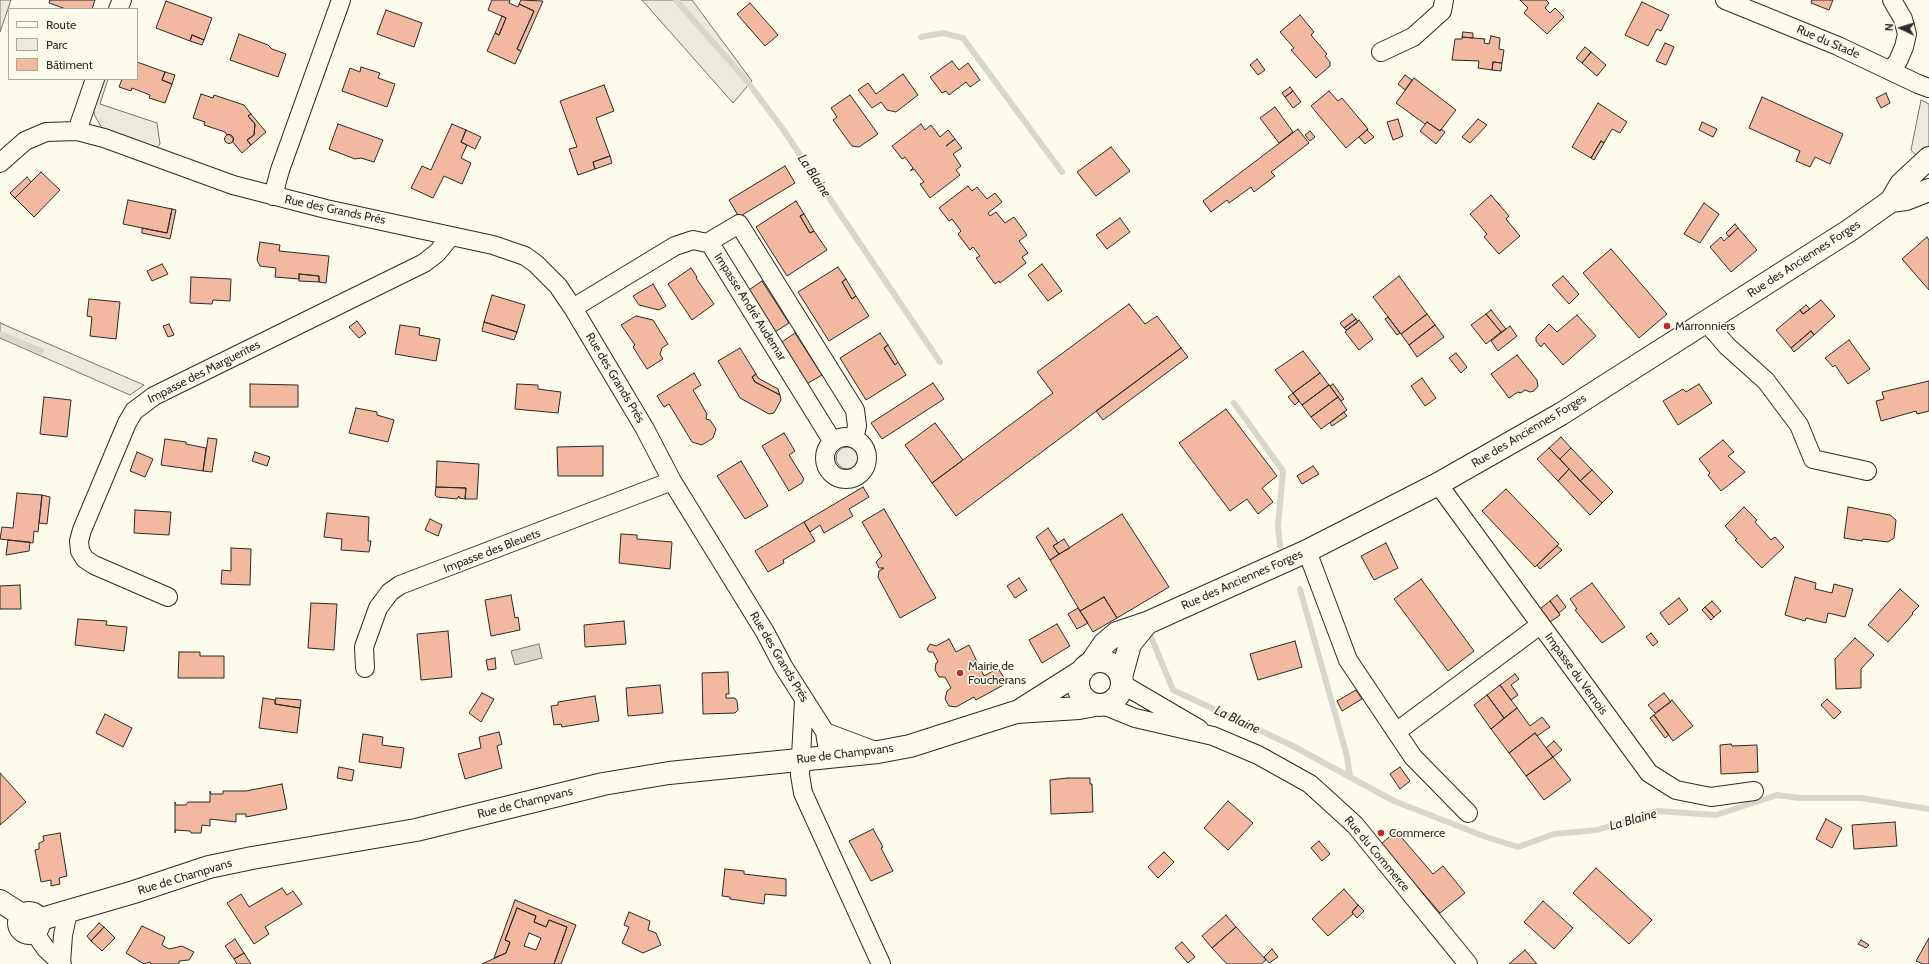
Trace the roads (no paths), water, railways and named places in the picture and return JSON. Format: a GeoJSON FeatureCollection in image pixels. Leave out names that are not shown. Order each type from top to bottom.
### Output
{"type":"FeatureCollection","features":[{"type":"Feature","properties":{"kind":"street","name":"Rue des Grands Prés"},"geometry":{"type":"LineString","coordinates":[[273,196],[280,170],[341,0]]}},
{"type":"Feature","properties":{"kind":"street"},"geometry":{"type":"LineString","coordinates":[[1381,52],[1413,37],[1442,12],[1444,0]]}},
{"type":"Feature","properties":{"kind":"street","name":"Rue du Stade"},"geometry":{"type":"LineString","coordinates":[[1725,0],[1838,46],[1929,88]]}},
{"type":"Feature","properties":{"kind":"street"},"geometry":{"type":"LineString","coordinates":[[1891,70],[1902,54],[1907,34],[1903,19],[1892,0]]}},
{"type":"Feature","properties":{"kind":"street"},"geometry":{"type":"LineString","coordinates":[[77,131],[95,80]]}},
{"type":"Feature","properties":{"kind":"street","name":"Rue des Grands Prés"},"geometry":{"type":"LineString","coordinates":[[0,163],[25,141],[46,132],[77,131],[104,138],[232,185],[273,196],[508,249],[525,256],[536,264],[554,282],[573,308],[645,429],[672,481],[804,700],[825,732],[829,758]]}},
{"type":"Feature","properties":{"kind":"street","name":"Rue des Anciennes Forges"},"geometry":{"type":"LineString","coordinates":[[1086,667],[1104,644],[1117,633],[1147,623],[1307,551],[1438,484],[1560,414],[1707,323],[1850,230],[1891,201],[1901,184],[1929,158]]}},
{"type":"Feature","properties":{"kind":"street","name":"Rue des Anciennes Forges"},"geometry":{"type":"LineString","coordinates":[[1891,201],[1906,199],[1929,190]]}},
{"type":"Feature","properties":{"kind":"street"},"geometry":{"type":"LineString","coordinates":[[707,243],[739,224],[855,410],[857,426],[854,439]]}},
{"type":"Feature","properties":{"kind":"street","name":"Impasse des Marguerites"},"geometry":{"type":"LineString","coordinates":[[168,597],[94,565],[85,559],[80,551],[79,541],[82,530],[127,423],[134,411],[154,396],[424,263],[437,253],[451,236]]}},
{"type":"Feature","properties":{"kind":"street","name":"Impasse André Audemar"},"geometry":{"type":"LineString","coordinates":[[573,308],[675,246],[692,240],[711,245],[833,442]]}},
{"type":"Feature","properties":{"kind":"street"},"geometry":{"type":"LineString","coordinates":[[1707,323],[1727,346],[1766,381],[1798,425],[1812,459],[1867,471]]}},
{"type":"Feature","properties":{"kind":"street"},"geometry":{"type":"LineString","coordinates":[[844,437],[854,439],[862,444],[866,450],[867,463],[860,474],[848,479],[834,476],[826,464],[827,450],[833,442],[844,437]]}},
{"type":"Feature","properties":{"kind":"street","name":"Impasse des Bleuets"},"geometry":{"type":"LineString","coordinates":[[365,668],[364,647],[378,608],[390,592],[400,585],[672,481]]}},
{"type":"Feature","properties":{"kind":"street","name":"Impasse du Vernois"},"geometry":{"type":"LineString","coordinates":[[1438,484],[1649,774],[1676,790],[1711,797],[1754,791]]}},
{"type":"Feature","properties":{"kind":"street"},"geometry":{"type":"LineString","coordinates":[[1307,551],[1348,660],[1413,757],[1468,813]]}},
{"type":"Feature","properties":{"kind":"street","name":"Rue des Anciennes Forges"},"geometry":{"type":"LineString","coordinates":[[1121,681],[1130,644],[1147,623]]}},
{"type":"Feature","properties":{"kind":"street"},"geometry":{"type":"LineString","coordinates":[[1396,732],[1540,625]]}},
{"type":"Feature","properties":{"kind":"street"},"geometry":{"type":"LineString","coordinates":[[1101,662],[1116,668],[1121,681],[1116,698],[1099,705],[1085,700],[1079,691],[1078,681],[1086,667],[1101,662]]}},
{"type":"Feature","properties":{"kind":"street","name":"Rue de Champvans"},"geometry":{"type":"LineString","coordinates":[[1016,712],[1086,667]]}},
{"type":"Feature","properties":{"kind":"street","name":"Rue du Commerce"},"geometry":{"type":"LineString","coordinates":[[1121,681],[1181,717],[1204,733]]}},
{"type":"Feature","properties":{"kind":"street"},"geometry":{"type":"LineString","coordinates":[[804,700],[800,775],[803,793],[881,964]]}},
{"type":"Feature","properties":{"kind":"street","name":"Rue de Champvans"},"geometry":{"type":"LineString","coordinates":[[23,921],[68,912],[209,867],[252,858],[416,830],[603,784],[668,773],[878,752],[910,746],[1016,712],[1079,708],[1099,705]]}},
{"type":"Feature","properties":{"kind":"street","name":"Rue du Commerce"},"geometry":{"type":"LineString","coordinates":[[1099,705],[1135,718],[1174,728],[1204,733],[1258,754],[1285,768],[1310,784],[1355,826],[1468,964]]}},
{"type":"Feature","properties":{"kind":"street"},"geometry":{"type":"LineString","coordinates":[[825,732],[878,752]]}},
{"type":"Feature","properties":{"kind":"street"},"geometry":{"type":"LineString","coordinates":[[0,901],[23,921],[46,949],[61,963]]}},
{"type":"Feature","properties":{"kind":"street"},"geometry":{"type":"LineString","coordinates":[[61,963],[62,941],[68,912]]}},
{"type":"Feature","properties":{"kind":"waterway","name":"La Blaine"},"geometry":{"type":"LineString","coordinates":[[676,0],[747,81],[782,128],[940,362]]}},
{"type":"Feature","properties":{"kind":"waterway","name":"La Blaine"},"geometry":{"type":"LineString","coordinates":[[921,37],[943,33],[963,38],[1062,172]]}},
{"type":"Feature","properties":{"kind":"waterway"},"geometry":{"type":"LineString","coordinates":[[0,334],[41,351]]}},
{"type":"Feature","properties":{"kind":"waterway","name":"La Blaine"},"geometry":{"type":"LineString","coordinates":[[1234,403],[1283,471],[1278,526],[1280,546]]}},
{"type":"Feature","properties":{"kind":"waterway","name":"La Blaine"},"geometry":{"type":"LineString","coordinates":[[1300,589],[1347,756],[1350,777]]}},
{"type":"Feature","properties":{"kind":"waterway","name":"La Blaine"},"geometry":{"type":"LineString","coordinates":[[1151,637],[1173,690],[1291,745],[1394,801],[1486,837],[1518,847],[1554,834],[1597,830],[1657,811],[1716,815],[1777,795],[1800,798],[1861,798],[1929,809]]}},
{"type":"Feature","properties":{"kind":"place","name":"Marronniers"},"geometry":{"type":"Point","coordinates":[1667,326]}},
{"type":"Feature","properties":{"kind":"place","name":"Mairie de Foucherans"},"geometry":{"type":"Point","coordinates":[960,673]}},
{"type":"Feature","properties":{"kind":"place","name":"Commerce"},"geometry":{"type":"Point","coordinates":[1381,833]}}]}
